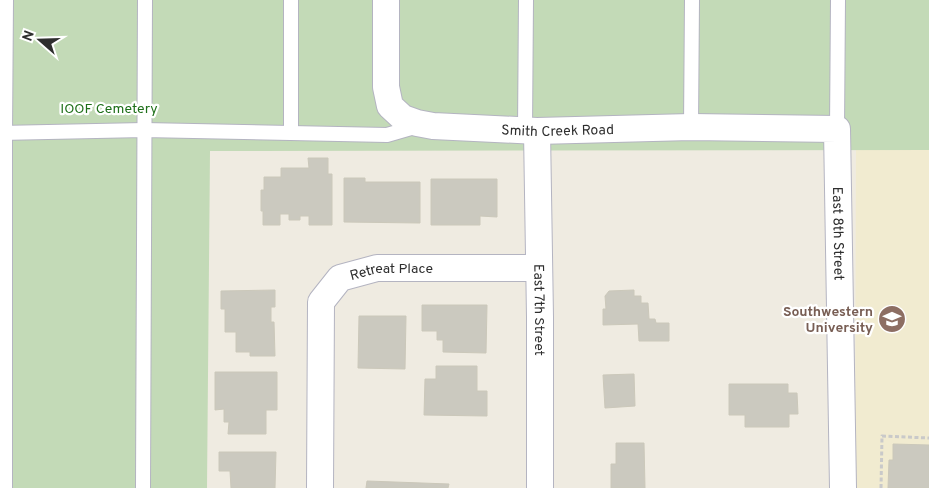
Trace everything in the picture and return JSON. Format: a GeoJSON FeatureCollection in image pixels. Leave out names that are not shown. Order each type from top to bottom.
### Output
{"type":"FeatureCollection","features":[{"type":"Feature","properties":{"kind":"street","name":"Smith Creek Road"},"geometry":{"type":"LineString","coordinates":[[386,0],[386,87],[390,106],[403,118],[417,124],[531,131],[692,127],[837,129]]}},
{"type":"Feature","properties":{"kind":"street","name":"East 8th Street"},"geometry":{"type":"LineString","coordinates":[[837,129],[843,488]]}},
{"type":"Feature","properties":{"kind":"street","name":"East 7th Street"},"geometry":{"type":"LineString","coordinates":[[531,131],[539,268],[540,488]]}},
{"type":"Feature","properties":{"kind":"street","name":"Retreat Place"},"geometry":{"type":"LineString","coordinates":[[320,488],[321,302],[340,278],[377,268],[539,268]]}},
{"type":"Feature","properties":{"kind":"lane"},"geometry":{"type":"LineString","coordinates":[[5,488],[2,133],[6,0]]}},
{"type":"Feature","properties":{"kind":"lane"},"geometry":{"type":"LineString","coordinates":[[143,488],[145,0]]}},
{"type":"Feature","properties":{"kind":"lane"},"geometry":{"type":"LineString","coordinates":[[291,0],[291,132]]}},
{"type":"Feature","properties":{"kind":"lane"},"geometry":{"type":"LineString","coordinates":[[526,0],[531,131]]}},
{"type":"Feature","properties":{"kind":"lane"},"geometry":{"type":"LineString","coordinates":[[692,0],[692,127]]}},
{"type":"Feature","properties":{"kind":"lane"},"geometry":{"type":"LineString","coordinates":[[837,129],[838,0]]}},
{"type":"Feature","properties":{"kind":"lane"},"geometry":{"type":"LineString","coordinates":[[2,133],[144,130],[387,134],[424,125]]}},
{"type":"Feature","properties":{"kind":"path"},"geometry":{"type":"LineString","coordinates":[[881,488],[882,436],[929,438]]}},
{"type":"Feature","properties":{"kind":"shaded area","name":"Southwestern University"},"geometry":{"type":"Polygon","coordinates":[[[856,150],[929,150],[929,488],[855,488],[856,150]]]}},
{"type":"Feature","properties":{"kind":"green space","name":"IOOF Cemetery"},"geometry":{"type":"Polygon","coordinates":[[[0,0],[929,0],[929,150],[210,151],[207,488],[0,488],[0,0]]]}},
{"type":"Feature","properties":{"kind":"building"},"geometry":{"type":"Polygon","coordinates":[[[308,158],[328,158],[328,174],[332,174],[332,225],[309,225],[309,216],[300,216],[300,220],[289,220],[289,214],[280,214],[280,225],[263,225],[261,190],[264,190],[264,177],[281,177],[281,168],[309,168],[308,158]]]}},
{"type":"Feature","properties":{"kind":"building"},"geometry":{"type":"Polygon","coordinates":[[[344,178],[365,178],[365,182],[420,182],[420,223],[344,222],[344,178]]]}},
{"type":"Feature","properties":{"kind":"building"},"geometry":{"type":"Polygon","coordinates":[[[431,179],[497,179],[497,217],[480,216],[480,225],[431,225],[431,179]]]}},
{"type":"Feature","properties":{"kind":"building"},"geometry":{"type":"Polygon","coordinates":[[[275,290],[275,307],[271,307],[271,322],[274,322],[275,356],[250,356],[250,352],[236,352],[236,332],[225,332],[225,309],[221,309],[221,291],[275,290]]]}},
{"type":"Feature","properties":{"kind":"building"},"geometry":{"type":"Polygon","coordinates":[[[634,290],[634,296],[641,296],[641,303],[648,303],[649,319],[655,319],[656,323],[669,323],[669,341],[639,341],[638,324],[603,325],[603,309],[606,309],[605,296],[609,291],[634,290]]]}},
{"type":"Feature","properties":{"kind":"building"},"geometry":{"type":"Polygon","coordinates":[[[422,305],[487,305],[486,353],[443,352],[443,340],[437,340],[437,331],[422,331],[422,305]]]}},
{"type":"Feature","properties":{"kind":"building"},"geometry":{"type":"Polygon","coordinates":[[[359,316],[406,316],[405,369],[358,368],[359,316]]]}},
{"type":"Feature","properties":{"kind":"building"},"geometry":{"type":"Polygon","coordinates":[[[436,366],[477,366],[477,391],[487,391],[487,416],[424,415],[425,379],[436,379],[436,366]]]}},
{"type":"Feature","properties":{"kind":"building"},"geometry":{"type":"Polygon","coordinates":[[[215,372],[277,372],[277,410],[266,410],[266,434],[228,434],[229,422],[224,422],[224,409],[215,410],[215,372]]]}},
{"type":"Feature","properties":{"kind":"building"},"geometry":{"type":"Polygon","coordinates":[[[634,374],[635,406],[605,408],[603,375],[634,374]]]}},
{"type":"Feature","properties":{"kind":"building"},"geometry":{"type":"Polygon","coordinates":[[[729,384],[788,384],[788,393],[797,393],[798,414],[789,414],[789,427],[745,427],[745,415],[729,415],[729,384]]]}},
{"type":"Feature","properties":{"kind":"building"},"geometry":{"type":"Polygon","coordinates":[[[616,443],[644,443],[645,488],[611,488],[611,464],[616,464],[616,443]]]}},
{"type":"Feature","properties":{"kind":"building"},"geometry":{"type":"Polygon","coordinates":[[[893,444],[929,445],[929,488],[888,488],[889,460],[893,460],[893,444]]]}},
{"type":"Feature","properties":{"kind":"building"},"geometry":{"type":"Polygon","coordinates":[[[219,452],[276,452],[275,488],[231,488],[230,471],[219,471],[219,452]]]}},
{"type":"Feature","properties":{"kind":"building"},"geometry":{"type":"Polygon","coordinates":[[[367,481],[449,484],[448,488],[366,488],[367,481]]]}},
{"type":"Feature","properties":{"kind":"place","name":"Southwestern University"},"geometry":{"type":"Point","coordinates":[892,319]}}]}
